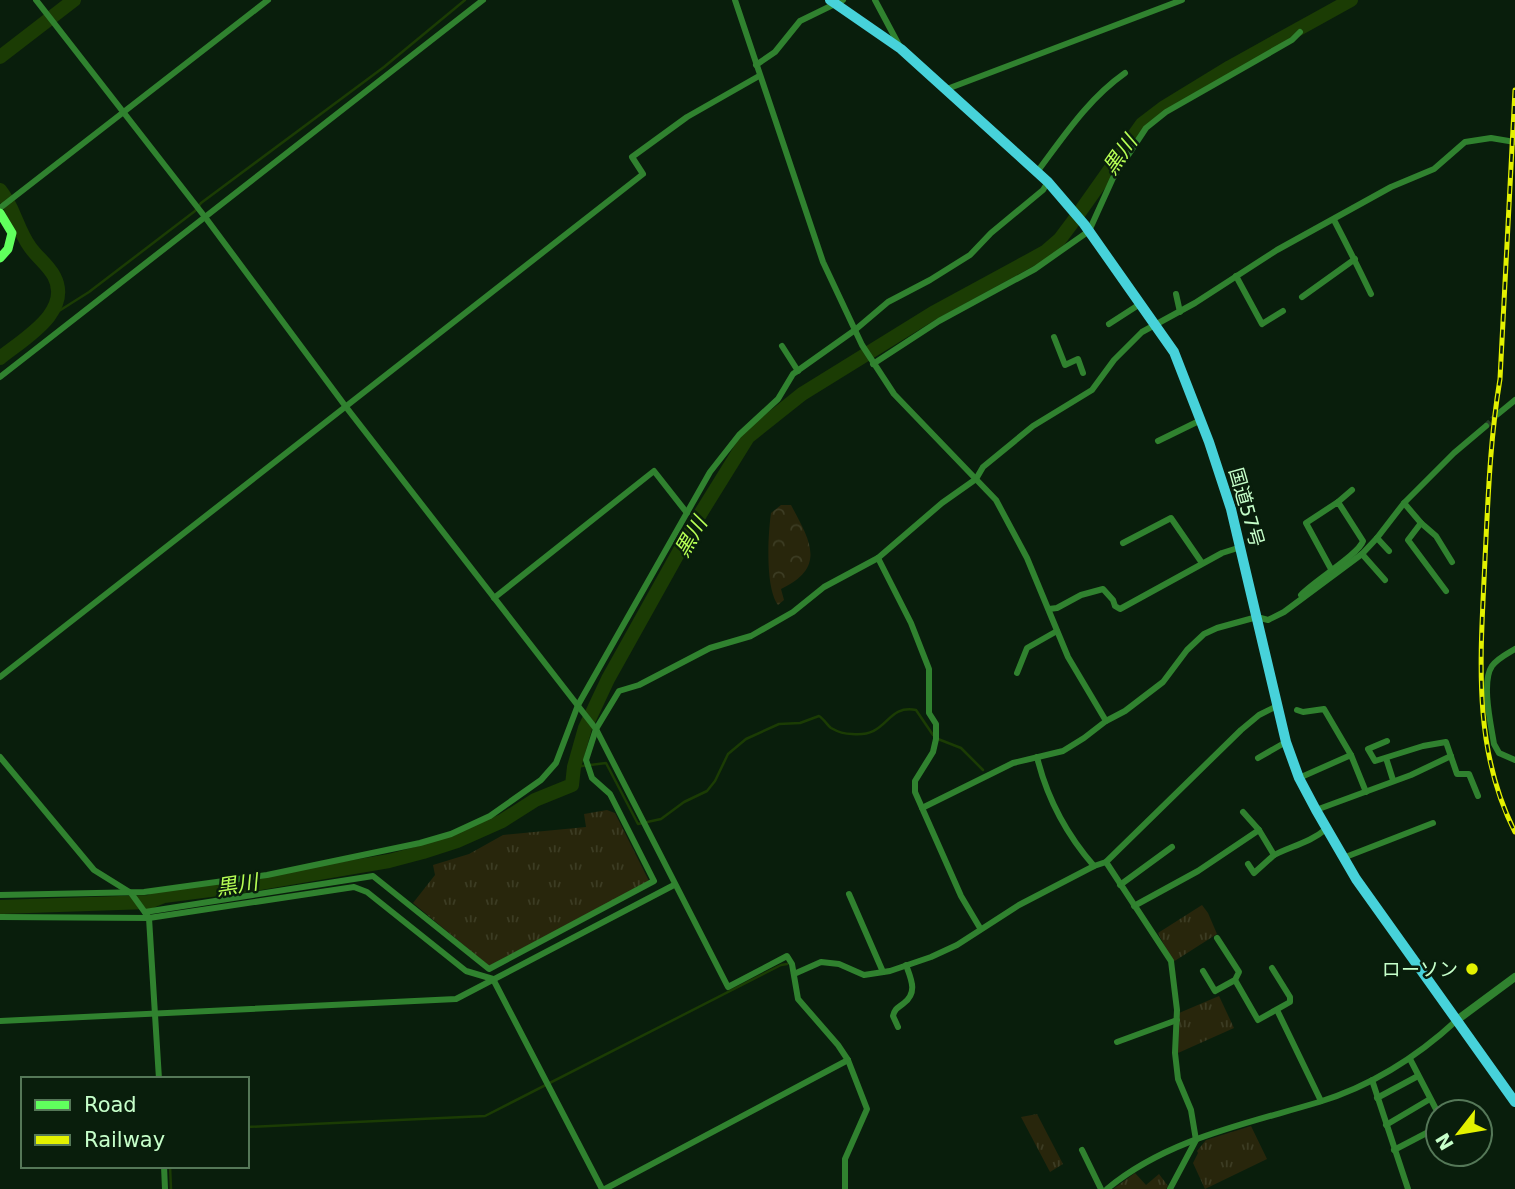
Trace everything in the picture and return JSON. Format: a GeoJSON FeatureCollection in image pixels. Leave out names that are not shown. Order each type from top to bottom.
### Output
{"type":"FeatureCollection","features":[{"type":"Feature","properties":{"kind":"highway","name":"国道57号"},"geometry":{"type":"LineString","coordinates":[[836,2],[901,49],[1048,182],[1086,227],[1174,352],[1217,463],[1241,547],[1286,742],[1299,778],[1343,858],[1515,1102]]}},
{"type":"Feature","properties":{"kind":"main road"},"geometry":{"type":"LineString","coordinates":[[0,211],[12,233],[8,249],[0,258]]}},
{"type":"Feature","properties":{"kind":"street"},"geometry":{"type":"LineString","coordinates":[[36,0],[205,216],[346,407],[596,729],[728,988],[787,956],[792,964],[799,999],[848,1060],[867,1109],[845,1158],[845,1189]]}},
{"type":"Feature","properties":{"kind":"street"},"geometry":{"type":"LineString","coordinates":[[0,211],[268,0]]}},
{"type":"Feature","properties":{"kind":"street"},"geometry":{"type":"LineString","coordinates":[[0,377],[484,0]]}},
{"type":"Feature","properties":{"kind":"street"},"geometry":{"type":"LineString","coordinates":[[735,0],[823,262],[862,345],[894,394],[996,500],[1012,527],[1068,657],[1106,721]]}},
{"type":"Feature","properties":{"kind":"street"},"geometry":{"type":"LineString","coordinates":[[874,0],[901,49]]}},
{"type":"Feature","properties":{"kind":"street"},"geometry":{"type":"LineString","coordinates":[[947,89],[1182,0]]}},
{"type":"Feature","properties":{"kind":"street"},"geometry":{"type":"LineString","coordinates":[[756,65],[775,51],[800,21],[836,2]]}},
{"type":"Feature","properties":{"kind":"street"},"geometry":{"type":"LineString","coordinates":[[873,364],[928,328],[1035,269],[1086,227],[1113,178],[1146,128],[1166,112],[1292,40],[1300,32]]}},
{"type":"Feature","properties":{"kind":"street"},"geometry":{"type":"LineString","coordinates":[[1037,172],[1088,104],[1105,87],[1125,73]]}},
{"type":"Feature","properties":{"kind":"street"},"geometry":{"type":"LineString","coordinates":[[0,677],[643,174],[632,157],[687,117],[759,76]]}},
{"type":"Feature","properties":{"kind":"street"},"geometry":{"type":"LineString","coordinates":[[147,915],[373,876],[489,969],[654,881],[610,794],[592,778],[586,760],[596,729],[619,691],[639,685],[710,648],[751,636],[793,612],[824,587],[878,558],[942,503],[976,479],[983,467],[1033,426],[1093,390],[1114,360],[1142,332],[1180,312],[1277,250],[1391,187],[1434,169],[1465,142],[1491,138],[1515,142]]}},
{"type":"Feature","properties":{"kind":"street"},"geometry":{"type":"LineString","coordinates":[[0,895],[131,892],[267,875],[450,834],[491,816],[541,780],[556,763],[578,705],[710,471],[739,435],[778,399],[793,374],[855,330],[888,302],[970,255],[991,233],[1043,190],[1048,182]]}},
{"type":"Feature","properties":{"kind":"street"},"geometry":{"type":"LineString","coordinates":[[1334,219],[1371,294]]}},
{"type":"Feature","properties":{"kind":"street"},"geometry":{"type":"LineString","coordinates":[[1302,297],[1354,259]]}},
{"type":"Feature","properties":{"kind":"street"},"geometry":{"type":"LineString","coordinates":[[1237,276],[1262,324],[1283,311]]}},
{"type":"Feature","properties":{"kind":"street"},"geometry":{"type":"LineString","coordinates":[[1176,294],[1180,312]]}},
{"type":"Feature","properties":{"kind":"street"},"geometry":{"type":"LineString","coordinates":[[1109,324],[1140,304]]}},
{"type":"Feature","properties":{"kind":"street"},"geometry":{"type":"LineString","coordinates":[[1054,337],[1065,365],[1078,359],[1083,373]]}},
{"type":"Feature","properties":{"kind":"street"},"geometry":{"type":"LineString","coordinates":[[779,356],[784,349],[798,371]]}},
{"type":"Feature","properties":{"kind":"street"},"geometry":{"type":"LineString","coordinates":[[1498,414],[1515,400]]}},
{"type":"Feature","properties":{"kind":"street"},"geometry":{"type":"LineString","coordinates":[[1158,440],[1200,420]]}},
{"type":"Feature","properties":{"kind":"street"},"geometry":{"type":"LineString","coordinates":[[1292,604],[1362,554],[1404,503],[1454,453],[1486,426]]}},
{"type":"Feature","properties":{"kind":"street"},"geometry":{"type":"LineString","coordinates":[[494,598],[654,471],[687,513]]}},
{"type":"Feature","properties":{"kind":"street"},"geometry":{"type":"LineString","coordinates":[[1331,569],[1306,523],[1352,490]]}},
{"type":"Feature","properties":{"kind":"street"},"geometry":{"type":"LineString","coordinates":[[922,808],[1013,763],[1063,751],[1125,711],[1163,682],[1204,634],[1257,617],[1268,620],[1284,612],[1331,569],[1360,548],[1363,541],[1338,502]]}},
{"type":"Feature","properties":{"kind":"street"},"geometry":{"type":"LineString","coordinates":[[1404,503],[1436,536],[1452,562]]}},
{"type":"Feature","properties":{"kind":"street"},"geometry":{"type":"LineString","coordinates":[[1123,543],[1171,517],[1202,563]]}},
{"type":"Feature","properties":{"kind":"street"},"geometry":{"type":"LineString","coordinates":[[1421,523],[1408,540],[1446,591]]}},
{"type":"Feature","properties":{"kind":"street"},"geometry":{"type":"LineString","coordinates":[[1377,538],[1388,551]]}},
{"type":"Feature","properties":{"kind":"street"},"geometry":{"type":"LineString","coordinates":[[1049,609],[1103,589],[1120,609],[1202,563],[1241,547]]}},
{"type":"Feature","properties":{"kind":"street"},"geometry":{"type":"LineString","coordinates":[[1362,554],[1385,580]]}},
{"type":"Feature","properties":{"kind":"street"},"geometry":{"type":"LineString","coordinates":[[878,558],[911,623],[929,669],[929,713],[936,724],[936,739],[933,752],[915,781],[915,792],[961,896],[980,928]]}},
{"type":"Feature","properties":{"kind":"street"},"geometry":{"type":"LineString","coordinates":[[1017,673],[1027,648],[1057,631]]}},
{"type":"Feature","properties":{"kind":"street"},"geometry":{"type":"LineString","coordinates":[[1515,649],[1500,657],[1491,667],[1487,680],[1494,744],[1499,753],[1515,761]]}},
{"type":"Feature","properties":{"kind":"street"},"geometry":{"type":"LineString","coordinates":[[794,974],[821,962],[839,964],[864,975],[883,972],[957,945],[980,928],[1106,862],[1241,730],[1259,715],[1277,706]]}},
{"type":"Feature","properties":{"kind":"street"},"geometry":{"type":"LineString","coordinates":[[1297,710],[1303,712],[1324,709],[1350,755],[1366,792]]}},
{"type":"Feature","properties":{"kind":"street"},"geometry":{"type":"LineString","coordinates":[[1387,741],[1368,749],[1375,761],[1446,742],[1457,774],[1469,774],[1478,796]]}},
{"type":"Feature","properties":{"kind":"street"},"geometry":{"type":"LineString","coordinates":[[1258,758],[1286,742]]}},
{"type":"Feature","properties":{"kind":"street"},"geometry":{"type":"LineString","coordinates":[[1299,778],[1350,755]]}},
{"type":"Feature","properties":{"kind":"street"},"geometry":{"type":"LineString","coordinates":[[1315,810],[1411,775],[1451,756]]}},
{"type":"Feature","properties":{"kind":"street"},"geometry":{"type":"LineString","coordinates":[[0,757],[94,870],[131,892],[147,915],[159,1077]]}},
{"type":"Feature","properties":{"kind":"street"},"geometry":{"type":"LineString","coordinates":[[1037,757],[1050,799],[1067,832],[1094,866]]}},
{"type":"Feature","properties":{"kind":"street"},"geometry":{"type":"LineString","coordinates":[[1386,758],[1393,780]]}},
{"type":"Feature","properties":{"kind":"street"},"geometry":{"type":"LineString","coordinates":[[1244,811],[1274,855]]}},
{"type":"Feature","properties":{"kind":"street"},"geometry":{"type":"LineString","coordinates":[[1343,858],[1433,823]]}},
{"type":"Feature","properties":{"kind":"street"},"geometry":{"type":"LineString","coordinates":[[1248,864],[1254,873],[1274,855],[1318,836],[1326,829]]}},
{"type":"Feature","properties":{"kind":"street"},"geometry":{"type":"LineString","coordinates":[[1133,906],[1198,871],[1259,830]]}},
{"type":"Feature","properties":{"kind":"street"},"geometry":{"type":"LineString","coordinates":[[1121,885],[1172,847]]}},
{"type":"Feature","properties":{"kind":"street"},"geometry":{"type":"LineString","coordinates":[[1106,862],[1171,961],[1177,1020],[1175,1053],[1178,1079],[1191,1110],[1196,1140],[1170,1189]]}},
{"type":"Feature","properties":{"kind":"street"},"geometry":{"type":"LineString","coordinates":[[0,1021],[456,999],[674,885]]}},
{"type":"Feature","properties":{"kind":"street"},"geometry":{"type":"LineString","coordinates":[[0,917],[147,915],[354,887],[367,892],[466,971],[493,979],[604,1189],[848,1060]]}},
{"type":"Feature","properties":{"kind":"street"},"geometry":{"type":"LineString","coordinates":[[849,894],[883,972]]}},
{"type":"Feature","properties":{"kind":"street"},"geometry":{"type":"LineString","coordinates":[[1203,971],[1215,991],[1235,980],[1239,972],[1217,938]]}},
{"type":"Feature","properties":{"kind":"street"},"geometry":{"type":"LineString","coordinates":[[898,1027],[892,1016],[895,1009],[912,994],[913,986],[906,965]]}},
{"type":"Feature","properties":{"kind":"street"},"geometry":{"type":"LineString","coordinates":[[1235,980],[1258,1020],[1290,1002],[1290,997],[1272,968]]}},
{"type":"Feature","properties":{"kind":"street"},"geometry":{"type":"LineString","coordinates":[[1107,1189],[1153,1156],[1273,1113],[1321,1101],[1372,1080],[1427,1047],[1457,1020],[1515,977]]}},
{"type":"Feature","properties":{"kind":"street"},"geometry":{"type":"LineString","coordinates":[[1278,1010],[1321,1101]]}},
{"type":"Feature","properties":{"kind":"street"},"geometry":{"type":"LineString","coordinates":[[1117,1042],[1177,1020]]}},
{"type":"Feature","properties":{"kind":"street"},"geometry":{"type":"LineString","coordinates":[[1410,1059],[1429,1098]]}},
{"type":"Feature","properties":{"kind":"street"},"geometry":{"type":"LineString","coordinates":[[1377,1098],[1418,1076]]}},
{"type":"Feature","properties":{"kind":"street"},"geometry":{"type":"LineString","coordinates":[[1372,1080],[1408,1189]]}},
{"type":"Feature","properties":{"kind":"street"},"geometry":{"type":"LineString","coordinates":[[1386,1125],[1424,1103]]}},
{"type":"Feature","properties":{"kind":"street"},"geometry":{"type":"LineString","coordinates":[[1394,1150],[1424,1134]]}},
{"type":"Feature","properties":{"kind":"street"},"geometry":{"type":"LineString","coordinates":[[1082,1150],[1101,1189]]}},
{"type":"Feature","properties":{"kind":"street"},"geometry":{"type":"LineString","coordinates":[[164,1168],[165,1189]]}},
{"type":"Feature","properties":{"kind":"green space"},"geometry":{"type":"Polygon","coordinates":[[[781,505],[791,505],[804,529],[810,562],[796,580],[781,589],[784,600],[778,605],[771,586],[768,547],[771,513],[781,505]]]}},
{"type":"Feature","properties":{"kind":"green space"},"geometry":{"type":"Polygon","coordinates":[[[607,810],[615,813],[649,881],[489,966],[413,903],[435,875],[433,865],[469,854],[503,835],[586,827],[584,814],[607,810]]]}},
{"type":"Feature","properties":{"kind":"green space"},"geometry":{"type":"Polygon","coordinates":[[[1202,905],[1217,934],[1173,962],[1158,933],[1202,905]]]}},
{"type":"Feature","properties":{"kind":"green space"},"geometry":{"type":"Polygon","coordinates":[[[1219,996],[1234,1028],[1178,1053],[1179,1013],[1219,996]]]}},
{"type":"Feature","properties":{"kind":"green space"},"geometry":{"type":"Polygon","coordinates":[[[1037,1114],[1063,1164],[1050,1172],[1021,1117],[1037,1114]]]}},
{"type":"Feature","properties":{"kind":"green space"},"geometry":{"type":"Polygon","coordinates":[[[1251,1126],[1267,1159],[1205,1189],[1193,1163],[1197,1151],[1206,1140],[1251,1126]]]}},
{"type":"Feature","properties":{"kind":"green space"},"geometry":{"type":"Polygon","coordinates":[[[1135,1173],[1146,1185],[1159,1174],[1168,1186],[1166,1189],[1113,1189],[1135,1173]]]}},
{"type":"Feature","properties":{"kind":"waterway"},"geometry":{"type":"LineString","coordinates":[[0,57],[74,0]]}},
{"type":"Feature","properties":{"kind":"waterway"},"geometry":{"type":"LineString","coordinates":[[51,316],[89,292],[195,211],[201,203],[384,67],[465,0]]}},
{"type":"Feature","properties":{"kind":"waterway","name":"黒川"},"geometry":{"type":"LineString","coordinates":[[0,907],[149,902],[164,896],[249,885],[389,861],[457,841],[502,821],[535,800],[572,785],[585,728],[608,679],[699,516],[748,437],[802,394],[933,313],[1045,252],[1060,239],[1142,124],[1230,67],[1351,0]]}},
{"type":"Feature","properties":{"kind":"waterway"},"geometry":{"type":"LineString","coordinates":[[0,190],[26,240],[52,272],[58,289],[57,301],[43,323],[0,358]]}},
{"type":"Feature","properties":{"kind":"waterway"},"geometry":{"type":"LineString","coordinates":[[574,767],[606,763],[638,824],[661,819],[684,802],[707,791],[728,754],[746,739],[779,724],[800,723],[819,716],[836,731],[864,734],[880,727],[892,716],[906,709],[916,710],[933,735]]}},
{"type":"Feature","properties":{"kind":"waterway"},"geometry":{"type":"LineString","coordinates":[[938,739],[961,748],[983,770]]}},
{"type":"Feature","properties":{"kind":"waterway"},"geometry":{"type":"LineString","coordinates":[[248,1127],[485,1116],[787,964]]}},
{"type":"Feature","properties":{"kind":"waterway"},"geometry":{"type":"LineString","coordinates":[[170,1168],[171,1189]]}},
{"type":"Feature","properties":{"kind":"tunnel"},"geometry":{"type":"LineString","coordinates":[[1486,426],[1498,414]]}},
{"type":"Feature","properties":{"kind":"railway"},"geometry":{"type":"LineString","coordinates":[[1515,90],[1500,379],[1488,492],[1481,664],[1485,732],[1491,766],[1515,832]]}},
{"type":"Feature","properties":{"kind":"place","name":"ローソン"},"geometry":{"type":"Point","coordinates":[1472,969]}}]}
